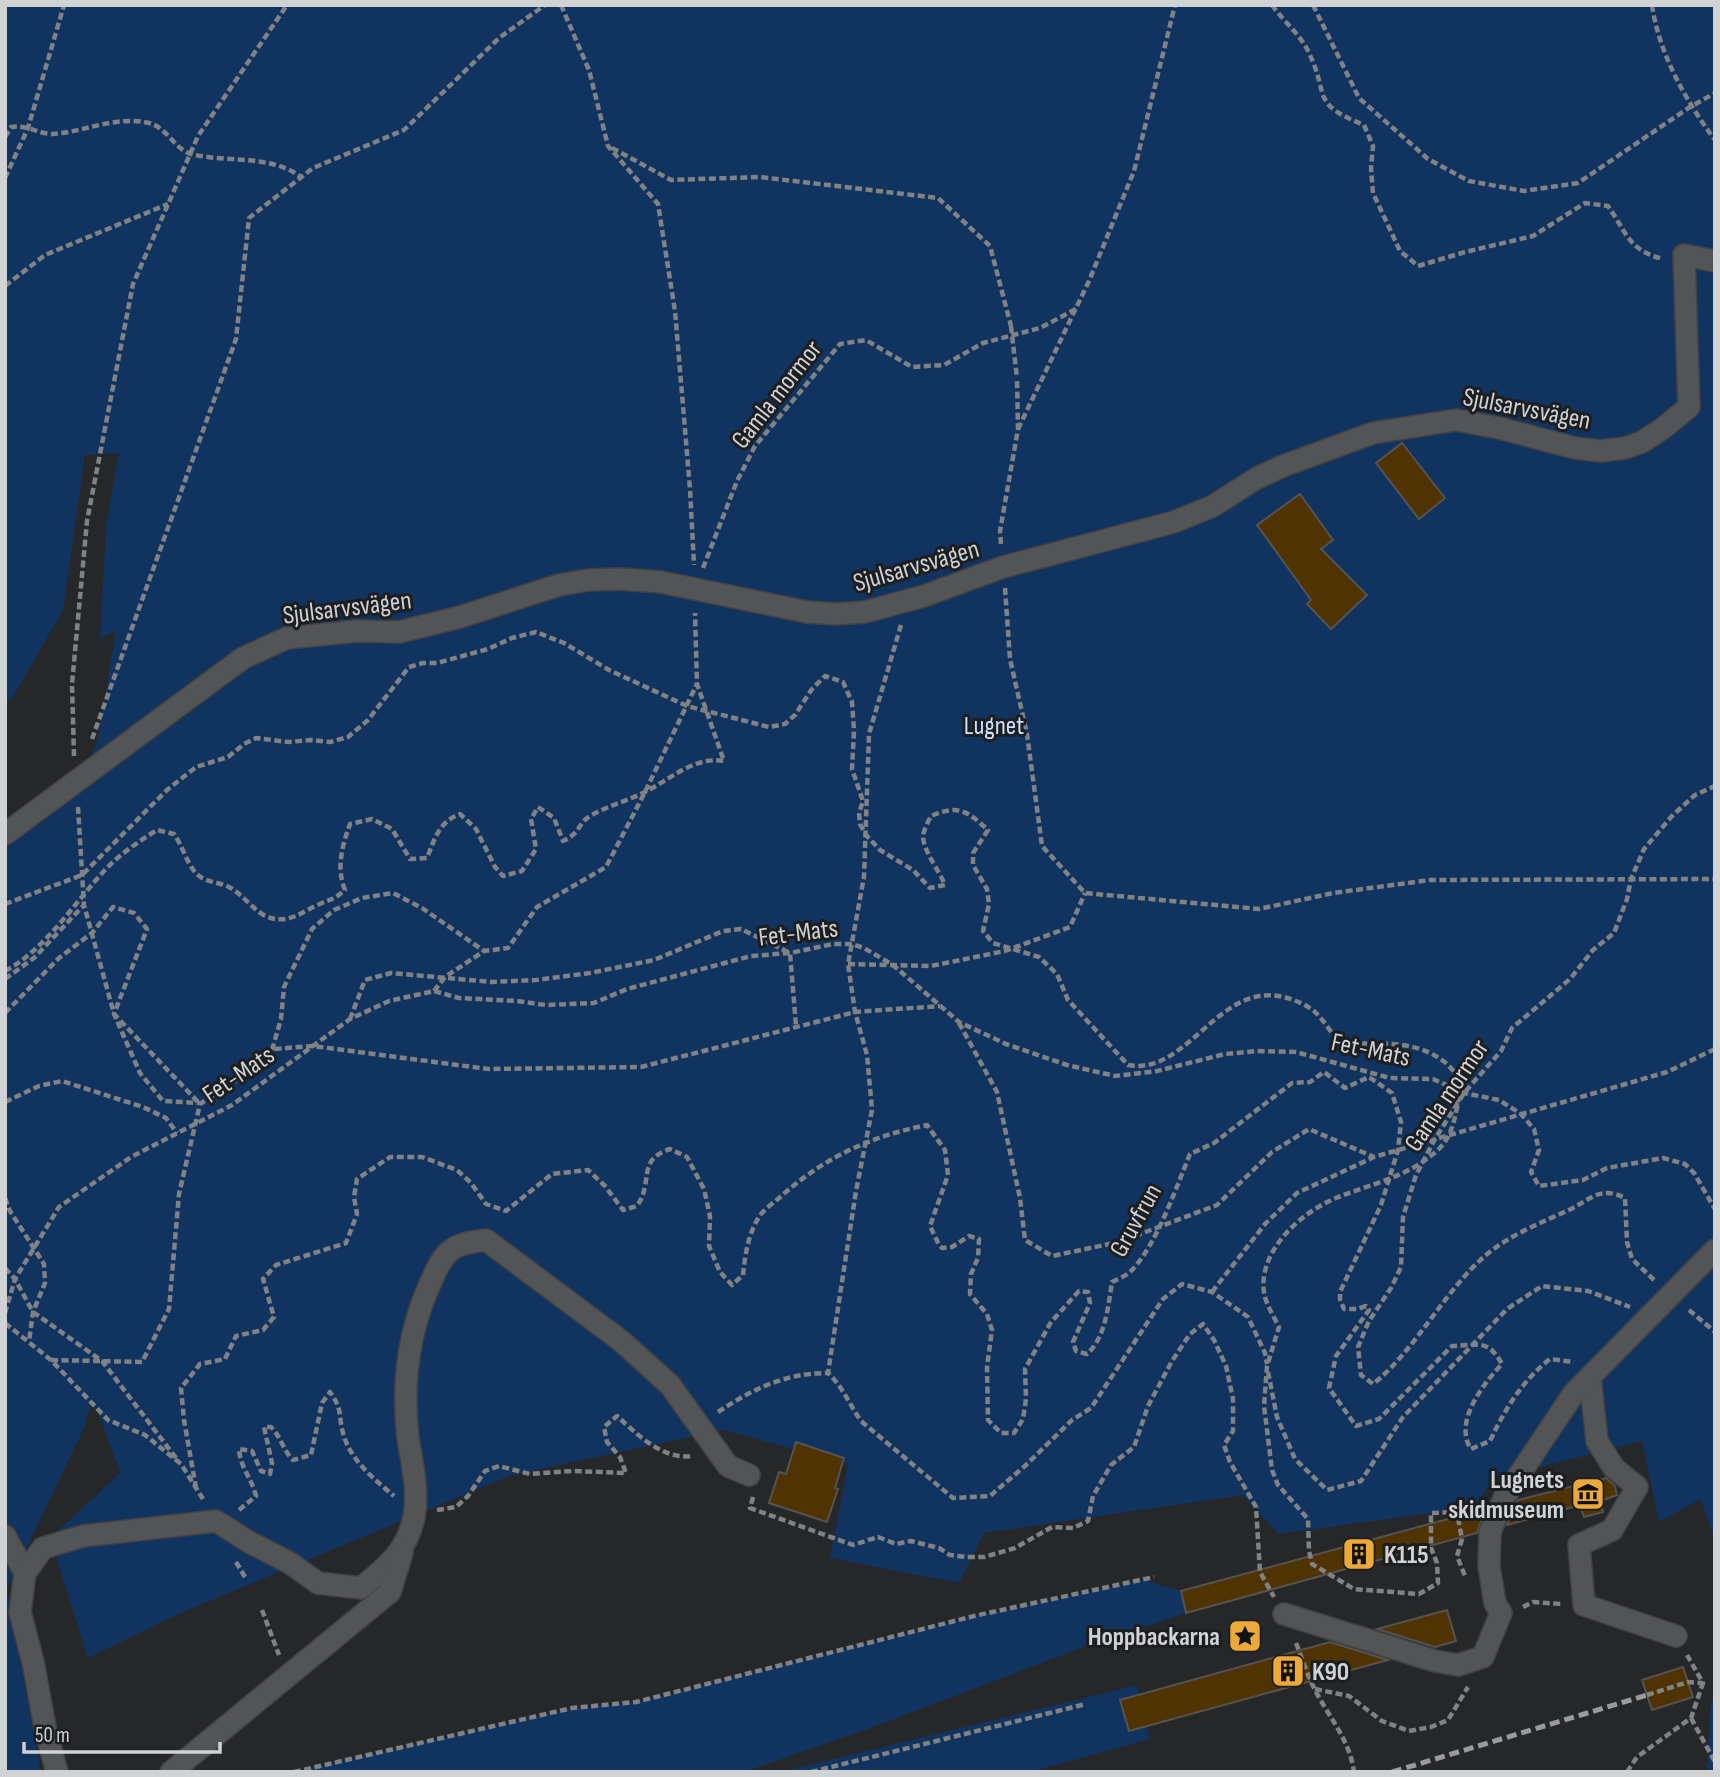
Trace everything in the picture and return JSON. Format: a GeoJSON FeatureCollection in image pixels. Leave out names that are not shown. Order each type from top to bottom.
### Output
{"type":"FeatureCollection","features":[{"type":"Feature","properties":{"kind":"street"},"geometry":{"type":"LineString","coordinates":[[1684,255],[1715,261]]}},
{"type":"Feature","properties":{"kind":"street","name":"Sjulsarvsvägen"},"geometry":{"type":"LineString","coordinates":[[5,834],[243,658],[287,638],[357,631],[399,632],[460,617],[559,585],[587,580],[661,582],[807,612],[865,612],[1003,568],[1174,522],[1213,506],[1257,478],[1283,466],[1373,433],[1456,420],[1575,448],[1601,451],[1625,448],[1642,442],[1689,407],[1684,255]]}},
{"type":"Feature","properties":{"kind":"street"},"geometry":{"type":"LineString","coordinates":[[171,1772],[390,1592],[414,1517],[416,1477],[408,1437],[405,1386],[411,1341],[423,1300],[441,1260],[461,1242],[486,1240],[620,1340],[670,1385],[728,1466],[749,1475]]}},
{"type":"Feature","properties":{"kind":"street"},"geometry":{"type":"LineString","coordinates":[[1284,1614],[1435,1661],[1458,1665],[1483,1657],[1501,1613],[1495,1603],[1489,1566],[1490,1532],[1505,1496],[1574,1393],[1715,1250]]}},
{"type":"Feature","properties":{"kind":"street"},"geometry":{"type":"LineString","coordinates":[[1590,1377],[1597,1441],[1614,1468],[1637,1487],[1612,1531],[1579,1545],[1584,1605],[1676,1636]]}},
{"type":"Feature","properties":{"kind":"street"},"geometry":{"type":"LineString","coordinates":[[57,1772],[20,1612],[25,1573],[43,1548],[83,1536],[216,1521],[290,1563],[318,1583],[361,1588],[403,1548]]}},
{"type":"Feature","properties":{"kind":"street"},"geometry":{"type":"LineString","coordinates":[[5,1536],[25,1573]]}},
{"type":"Feature","properties":{"kind":"path"},"geometry":{"type":"LineString","coordinates":[[5,178],[27,128],[64,5]]}},
{"type":"Feature","properties":{"kind":"path"},"geometry":{"type":"LineString","coordinates":[[287,5],[198,136],[133,284],[87,522],[72,684],[84,905],[114,1014],[140,1073],[163,1101],[200,1104],[252,1070],[274,1049],[281,1019],[284,987],[312,929],[334,910],[362,898],[393,893],[422,908],[484,951]]}},
{"type":"Feature","properties":{"kind":"path"},"geometry":{"type":"LineString","coordinates":[[91,743],[236,339],[249,218],[313,168],[404,130],[499,38],[545,5]]}},
{"type":"Feature","properties":{"kind":"path"},"geometry":{"type":"LineString","coordinates":[[5,971],[16,965],[66,918],[105,869],[134,844],[157,831],[174,834],[195,872],[209,883],[224,885],[242,894],[262,914],[275,919],[293,919],[324,902],[335,900],[345,890],[339,876],[343,843],[350,824],[372,819],[392,829],[411,859],[427,858],[438,832],[448,819],[460,814],[476,829],[495,867],[503,876],[522,871],[536,849],[531,819],[538,807],[554,818],[563,841],[576,836],[587,817],[645,792],[693,765],[711,759],[724,761],[697,684],[691,489],[675,311],[658,204],[608,146],[589,70],[561,5]]}},
{"type":"Feature","properties":{"kind":"path"},"geometry":{"type":"LineString","coordinates":[[1018,429],[1076,309],[1134,171],[1175,5]]}},
{"type":"Feature","properties":{"kind":"path"},"geometry":{"type":"LineString","coordinates":[[1272,5],[1309,52],[1325,103],[1343,117],[1364,125],[1373,146],[1373,193],[1400,251],[1418,266],[1533,236],[1585,203],[1608,206],[1630,243],[1646,254],[1662,259],[1684,255]]}},
{"type":"Feature","properties":{"kind":"path"},"geometry":{"type":"LineString","coordinates":[[1313,5],[1359,98],[1428,159],[1469,181],[1524,191],[1578,183],[1715,93]]}},
{"type":"Feature","properties":{"kind":"path"},"geometry":{"type":"LineString","coordinates":[[1652,5],[1655,30],[1690,107],[1715,141]]}},
{"type":"Feature","properties":{"kind":"path"},"geometry":{"type":"LineString","coordinates":[[5,137],[11,127],[21,125],[50,134],[124,121],[149,123],[166,131],[181,149],[190,154],[249,159],[293,171],[301,177]]}},
{"type":"Feature","properties":{"kind":"path"},"geometry":{"type":"LineString","coordinates":[[608,146],[671,180],[760,177],[938,198],[990,246],[1010,326],[1017,378],[1018,429],[1000,531]]}},
{"type":"Feature","properties":{"kind":"path"},"geometry":{"type":"LineString","coordinates":[[5,286],[45,255],[168,204]]}},
{"type":"Feature","properties":{"kind":"path","name":"Gamla mormor"},"geometry":{"type":"LineString","coordinates":[[695,589],[737,481],[755,446],[840,344],[866,340],[912,367],[944,365],[983,343],[1040,328],[1076,309]]}},
{"type":"Feature","properties":{"kind":"path"},"geometry":{"type":"LineString","coordinates":[[1003,568],[1010,659],[1027,734],[1042,846],[1086,893],[1259,909],[1333,893],[1430,880],[1715,879]]}},
{"type":"Feature","properties":{"kind":"path"},"geometry":{"type":"LineString","coordinates":[[828,1373],[856,1191],[872,1110],[867,1055],[855,1012],[848,964],[864,877],[869,734],[909,600]]}},
{"type":"Feature","properties":{"kind":"path"},"geometry":{"type":"LineString","coordinates":[[5,904],[82,875],[167,790],[196,767],[228,757],[256,738],[288,742],[330,741],[348,737],[368,720],[409,667],[437,663],[488,649],[512,638],[537,632],[564,643],[609,670],[687,706],[769,727],[785,724],[795,715],[811,689],[825,676],[843,682],[852,702],[852,769],[863,801],[859,813],[860,824],[866,835],[880,850],[912,870],[930,888],[945,885],[937,866],[927,853],[922,835],[931,816],[946,809],[970,813],[988,830],[973,853],[973,865],[987,889],[989,904],[983,931],[993,943],[1039,957],[1057,974],[1068,1000],[1128,1065],[1142,1068],[1170,1058],[1221,1014],[1241,1002],[1262,995],[1296,1000],[1316,1012],[1340,1044],[1405,1044],[1420,1047],[1441,1059],[1454,1071],[1459,1101],[1451,1134],[1436,1153],[1389,1178],[1335,1198],[1315,1209],[1284,1236],[1270,1255],[1263,1273],[1264,1296],[1279,1327],[1267,1366],[1264,1406],[1272,1470],[1278,1485],[1308,1519],[1312,1564],[1354,1589],[1419,1594],[1438,1583],[1437,1563],[1431,1548],[1431,1513],[1457,1512],[1462,1539],[1457,1556],[1467,1582]]}},
{"type":"Feature","properties":{"kind":"path"},"geometry":{"type":"LineString","coordinates":[[433,991],[445,977],[484,951],[508,948],[537,907],[606,867],[697,684]]}},
{"type":"Feature","properties":{"kind":"path","name":"Gamla mormor"},"geometry":{"type":"LineString","coordinates":[[1670,1295],[1632,1259],[1627,1242],[1625,1198],[1611,1191],[1594,1195],[1530,1227],[1486,1255],[1431,1316],[1388,1372],[1373,1384],[1361,1375],[1358,1347],[1369,1321],[1401,1268],[1403,1217],[1416,1175],[1435,1139],[1464,1093],[1501,1051],[1512,1028],[1570,979],[1593,950],[1614,933],[1627,899],[1631,879],[1644,849],[1672,816],[1695,795],[1715,786]]}},
{"type":"Feature","properties":{"kind":"path"},"geometry":{"type":"LineString","coordinates":[[848,964],[931,966],[1013,948],[1070,927],[1086,893]]}},
{"type":"Feature","properties":{"kind":"path"},"geometry":{"type":"LineString","coordinates":[[5,979],[34,958],[84,905]]}},
{"type":"Feature","properties":{"kind":"path"},"geometry":{"type":"LineString","coordinates":[[5,1013],[59,958],[92,933],[113,907],[134,913],[147,929],[114,1014]]}},
{"type":"Feature","properties":{"kind":"path"},"geometry":{"type":"LineString","coordinates":[[350,1019],[365,980],[391,972],[492,982],[536,980],[590,973],[654,960],[723,931],[741,929],[790,953],[796,1026]]}},
{"type":"Feature","properties":{"kind":"path","name":"Fet-Mats"},"geometry":{"type":"LineString","coordinates":[[5,1313],[15,1279],[59,1207],[131,1157],[232,1105],[350,1019],[388,1001],[433,991],[459,998],[517,1000],[545,1005],[594,1003],[627,989],[751,956],[790,953],[833,944],[852,944],[893,965],[942,1005],[959,1023],[1006,1044],[1066,1065],[1115,1076],[1157,1071],[1226,1055],[1257,1051],[1296,1052],[1390,1078],[1433,1079],[1464,1093],[1499,1100],[1521,1114]]}},
{"type":"Feature","properties":{"kind":"path"},"geometry":{"type":"LineString","coordinates":[[274,1049],[313,1046],[488,1069],[641,1067],[855,1012],[942,1005]]}},
{"type":"Feature","properties":{"kind":"path"},"geometry":{"type":"LineString","coordinates":[[114,1014],[200,1104]]}},
{"type":"Feature","properties":{"kind":"path"},"geometry":{"type":"LineString","coordinates":[[959,1023],[997,1092],[1020,1198],[1024,1240],[1052,1256],[1119,1242],[1217,1205],[1272,1152],[1309,1129],[1374,1157]]}},
{"type":"Feature","properties":{"kind":"path"},"geometry":{"type":"LineString","coordinates":[[1212,1292],[1265,1224],[1297,1193],[1374,1157],[1667,1072],[1715,1049]]}},
{"type":"Feature","properties":{"kind":"path","name":"Gruvfrun"},"geometry":{"type":"LineString","coordinates":[[196,1488],[181,1388],[200,1364],[225,1359],[236,1336],[263,1330],[274,1317],[263,1279],[276,1265],[346,1243],[357,1214],[357,1178],[390,1157],[422,1157],[457,1170],[471,1183],[486,1204],[506,1210],[552,1174],[588,1170],[604,1185],[623,1210],[638,1206],[646,1194],[647,1168],[657,1154],[670,1149],[687,1157],[705,1189],[710,1216],[709,1246],[720,1272],[732,1285],[743,1275],[745,1252],[759,1217],[786,1191],[828,1159],[866,1141],[926,1125],[945,1150],[948,1175],[930,1226],[942,1248],[952,1247],[969,1236],[979,1240],[978,1258],[971,1274],[970,1294],[987,1314],[992,1330],[988,1367],[988,1420],[1002,1433],[1014,1433],[1023,1419],[1026,1399],[1025,1369],[1051,1322],[1079,1291],[1088,1292],[1090,1303],[1073,1342],[1076,1351],[1087,1354],[1097,1345],[1112,1282],[1130,1273],[1158,1227],[1190,1154],[1214,1143],[1292,1083],[1310,1082],[1324,1072],[1345,1088],[1369,1077],[1392,1093],[1401,1122],[1398,1150],[1381,1205],[1340,1292],[1344,1309],[1366,1306],[1369,1310],[1336,1356],[1329,1388],[1356,1426],[1379,1419],[1452,1346],[1472,1345]]}},
{"type":"Feature","properties":{"kind":"path"},"geometry":{"type":"LineString","coordinates":[[5,1102],[39,1086],[62,1081],[144,1107],[166,1118],[177,1133]]}},
{"type":"Feature","properties":{"kind":"path"},"geometry":{"type":"LineString","coordinates":[[51,1360],[142,1362],[169,1309],[179,1194],[200,1104]]}},
{"type":"Feature","properties":{"kind":"path"},"geometry":{"type":"LineString","coordinates":[[1521,1114],[1534,1129],[1539,1150],[1531,1172],[1539,1186],[1583,1180],[1607,1168],[1663,1158],[1685,1164],[1694,1173],[1715,1209]]}},
{"type":"Feature","properties":{"kind":"path"},"geometry":{"type":"LineString","coordinates":[[5,1198],[10,1211],[44,1264],[45,1283],[33,1312],[29,1342]]}},
{"type":"Feature","properties":{"kind":"path"},"geometry":{"type":"LineString","coordinates":[[5,1268],[15,1279],[33,1312],[102,1361],[181,1464],[216,1521]]}},
{"type":"Feature","properties":{"kind":"path"},"geometry":{"type":"LineString","coordinates":[[699,1424],[752,1390],[806,1373],[828,1373],[842,1386],[852,1408],[862,1421],[953,1498],[990,1496],[1072,1420],[1091,1408],[1163,1299],[1182,1284],[1212,1292],[1248,1317],[1265,1353],[1277,1417],[1295,1459],[1327,1490],[1361,1481],[1403,1416],[1507,1309],[1542,1286],[1588,1291],[1650,1315]]}},
{"type":"Feature","properties":{"kind":"path"},"geometry":{"type":"LineString","coordinates":[[5,1323],[51,1360],[108,1420],[145,1435],[181,1464]]}},
{"type":"Feature","properties":{"kind":"path"},"geometry":{"type":"LineString","coordinates":[[1472,1345],[1487,1346],[1494,1350],[1502,1364],[1487,1381],[1466,1421],[1467,1443],[1471,1449],[1490,1441],[1505,1409],[1534,1371],[1550,1359],[1573,1361],[1590,1377]]}},
{"type":"Feature","properties":{"kind":"path"},"geometry":{"type":"LineString","coordinates":[[231,1555],[245,1577]]}},
{"type":"Feature","properties":{"kind":"path"},"geometry":{"type":"LineString","coordinates":[[294,1772],[572,1709],[636,1702],[974,1616],[1154,1577]]}},
{"type":"Feature","properties":{"kind":"path"},"geometry":{"type":"LineString","coordinates":[[262,1610],[287,1679]]}},
{"type":"Feature","properties":{"kind":"path"},"geometry":{"type":"LineString","coordinates":[[1284,1614],[1315,1689],[1339,1728],[1353,1760],[1354,1772]]}},
{"type":"Feature","properties":{"kind":"path"},"geometry":{"type":"LineString","coordinates":[[1627,1772],[1637,1757],[1691,1718],[1703,1683],[1676,1636]]}},
{"type":"Feature","properties":{"kind":"path"},"geometry":{"type":"LineString","coordinates":[[1315,1689],[1349,1696],[1382,1721],[1409,1731],[1431,1727],[1448,1720],[1467,1687],[1478,1682]]}},
{"type":"Feature","properties":{"kind":"path"},"geometry":{"type":"LineString","coordinates":[[1647,1695],[1688,1682],[1703,1683]]}},
{"type":"Feature","properties":{"kind":"path"},"geometry":{"type":"LineString","coordinates":[[811,1772],[1086,1704]]}},
{"type":"Feature","properties":{"kind":"path"},"geometry":{"type":"LineString","coordinates":[[1691,1718],[1715,1762]]}},
{"type":"Feature","properties":{"kind":"green space","name":"Lugnet"},"geometry":{"type":"Polygon","coordinates":[[[5,5],[1715,5],[1715,1540],[1701,1499],[1659,1522],[1642,1441],[1493,1479],[1475,1507],[1278,1534],[1243,1495],[984,1533],[959,1583],[830,1558],[848,1464],[724,1430],[512,1475],[183,1612],[88,1658],[50,1538],[120,1473],[98,1411],[90,1405],[85,1426],[7,1589],[41,1772],[5,1772],[5,828],[92,754],[98,739],[116,630],[100,639],[106,525],[119,453],[85,455],[63,610],[13,697],[5,702],[5,5]]]}},
{"type":"Feature","properties":{"kind":"green space"},"geometry":{"type":"Polygon","coordinates":[[[1144,1580],[1181,1591],[1186,1613],[1089,1645],[868,1729],[744,1772],[294,1772],[572,1708],[636,1702],[974,1616],[1144,1580]]]}},
{"type":"Feature","properties":{"kind":"green space"},"geometry":{"type":"Polygon","coordinates":[[[1137,1685],[1150,1739],[1031,1772],[781,1772],[1137,1685]]]}},
{"type":"Feature","properties":{"kind":"green space"},"geometry":{"type":"Polygon","coordinates":[[[1715,1698],[1715,1772],[1707,1772],[1711,1702],[1715,1698]]]}},
{"type":"Feature","properties":{"kind":"building"},"geometry":{"type":"Polygon","coordinates":[[[1402,443],[1445,498],[1419,519],[1376,463],[1402,443]]]}},
{"type":"Feature","properties":{"kind":"building"},"geometry":{"type":"Polygon","coordinates":[[[1300,494],[1333,540],[1321,549],[1367,595],[1331,629],[1307,604],[1311,600],[1257,525],[1300,494]]]}},
{"type":"Feature","properties":{"kind":"building"},"geometry":{"type":"Polygon","coordinates":[[[796,1442],[844,1458],[835,1488],[838,1489],[827,1522],[769,1503],[779,1472],[786,1474],[796,1442]]]}},
{"type":"Feature","properties":{"kind":"building"},"geometry":{"type":"Polygon","coordinates":[[[1606,1478],[1615,1486],[1617,1495],[1600,1501],[1603,1512],[1584,1517],[1580,1505],[1507,1525],[1518,1500],[1606,1478]]]}},
{"type":"Feature","properties":{"kind":"building","name":"K115"},"geometry":{"type":"Polygon","coordinates":[[[1485,1509],[1477,1533],[1186,1613],[1181,1591],[1485,1509]]]}},
{"type":"Feature","properties":{"kind":"building"},"geometry":{"type":"Polygon","coordinates":[[[1447,1610],[1456,1641],[1435,1647],[1377,1629],[1447,1610]]]}},
{"type":"Feature","properties":{"kind":"building","name":"K90"},"geometry":{"type":"Polygon","coordinates":[[[1330,1642],[1388,1660],[1129,1731],[1120,1700],[1330,1642]]]}},
{"type":"Feature","properties":{"kind":"building"},"geometry":{"type":"Polygon","coordinates":[[[1683,1667],[1693,1697],[1652,1710],[1642,1680],[1683,1667]]]}},
{"type":"Feature","properties":{"kind":"railway"},"geometry":{"type":"LineString","coordinates":[[1392,1772],[1647,1695]]}},
{"type":"Feature","properties":{"kind":"place","name":"Lugnets skidmuseum"},"geometry":{"type":"Point","coordinates":[1588,1494]}},
{"type":"Feature","properties":{"kind":"place","name":"K115"},"geometry":{"type":"Point","coordinates":[1359,1554]}},
{"type":"Feature","properties":{"kind":"place","name":"Hoppbackarna"},"geometry":{"type":"Point","coordinates":[1245,1636]}},
{"type":"Feature","properties":{"kind":"place","name":"K90"},"geometry":{"type":"Point","coordinates":[1288,1671]}}]}
